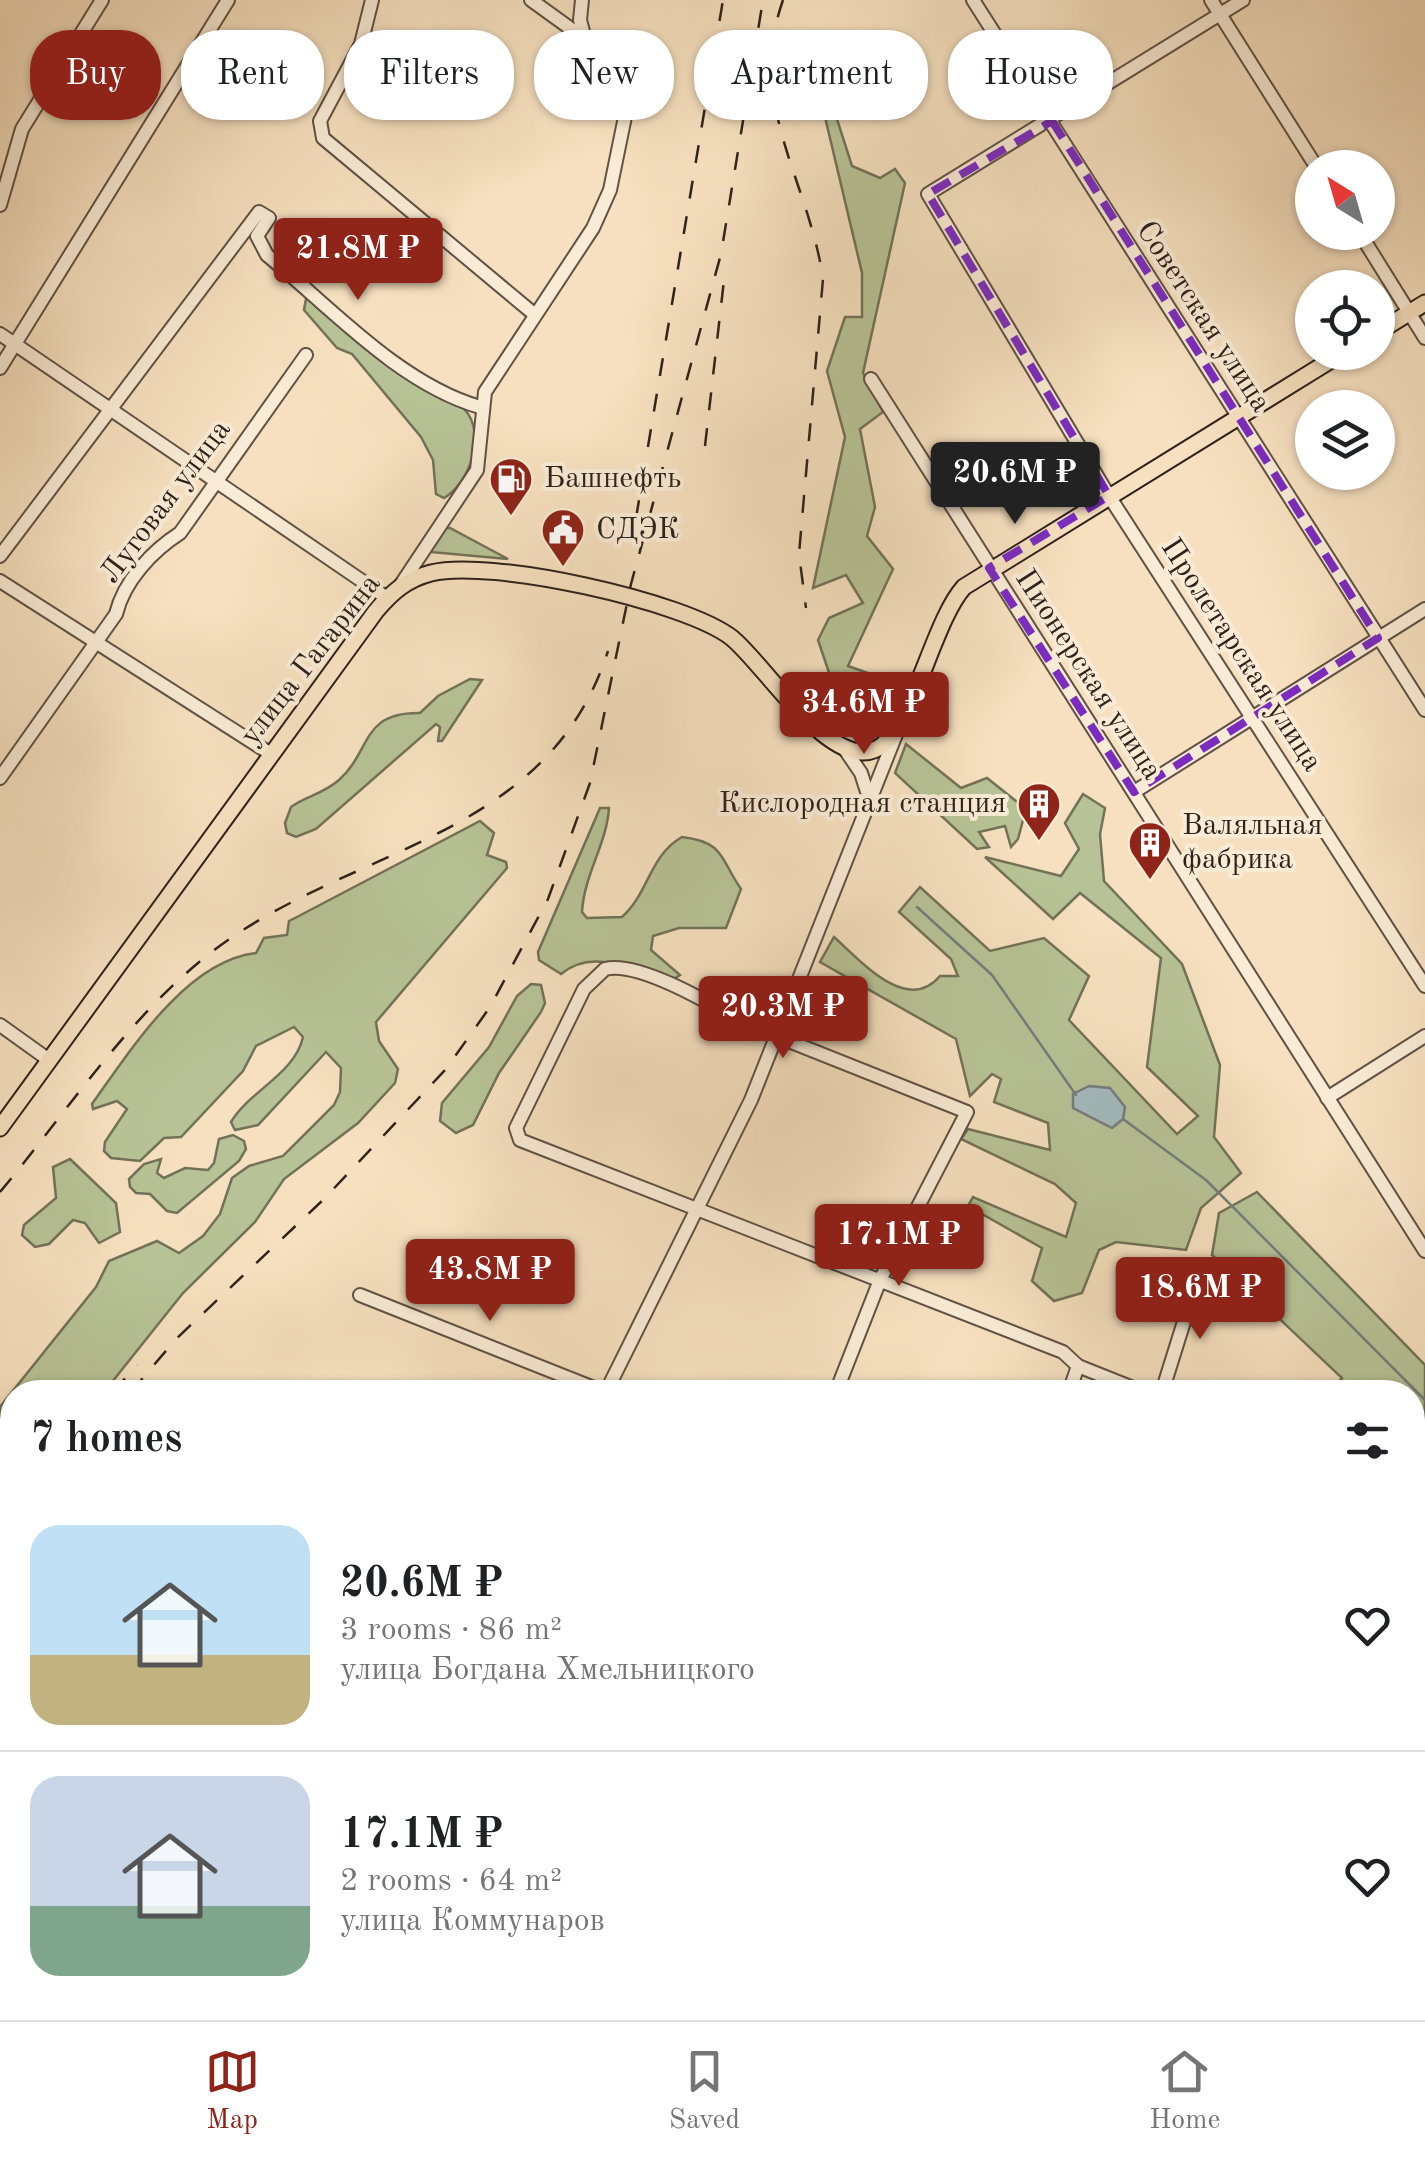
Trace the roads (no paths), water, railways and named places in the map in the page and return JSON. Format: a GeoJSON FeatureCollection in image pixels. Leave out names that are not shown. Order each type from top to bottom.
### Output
{"type":"FeatureCollection","features":[{"type":"Feature","properties":{"kind":"main road"},"geometry":{"type":"LineString","coordinates":[[1395,322],[1425,303]]}},
{"type":"Feature","properties":{"kind":"main road"},"geometry":{"type":"LineString","coordinates":[[846,751],[874,750],[898,729],[946,613],[964,586],[1314,370]]}},
{"type":"Feature","properties":{"kind":"main road","name":"улица Гагарина"},"geometry":{"type":"LineString","coordinates":[[0,1128],[387,598],[400,586],[433,572],[455,570],[525,575],[679,610],[728,635],[825,738],[846,751]]}},
{"type":"Feature","properties":{"kind":"street"},"geometry":{"type":"LineString","coordinates":[[0,205],[22,129],[102,0]]}},
{"type":"Feature","properties":{"kind":"street"},"geometry":{"type":"LineString","coordinates":[[0,368],[228,0]]}},
{"type":"Feature","properties":{"kind":"street"},"geometry":{"type":"LineString","coordinates":[[372,0],[361,44],[319,130],[331,146],[366,170],[534,314]]}},
{"type":"Feature","properties":{"kind":"street"},"geometry":{"type":"LineString","coordinates":[[530,0],[572,30]]}},
{"type":"Feature","properties":{"kind":"street"},"geometry":{"type":"LineString","coordinates":[[582,0],[583,30]]}},
{"type":"Feature","properties":{"kind":"street","name":"Советская улица"},"geometry":{"type":"LineString","coordinates":[[973,0],[1425,710]]}},
{"type":"Feature","properties":{"kind":"street"},"geometry":{"type":"LineString","coordinates":[[1211,0],[1306,150]]}},
{"type":"Feature","properties":{"kind":"street"},"geometry":{"type":"LineString","coordinates":[[1052,121],[1243,0]]}},
{"type":"Feature","properties":{"kind":"street"},"geometry":{"type":"LineString","coordinates":[[400,586],[478,470],[480,407],[499,366],[604,210],[624,120]]}},
{"type":"Feature","properties":{"kind":"street","name":"Пролетарская улица"},"geometry":{"type":"LineString","coordinates":[[1052,121],[928,194],[1109,496],[1425,986]]}},
{"type":"Feature","properties":{"kind":"street"},"geometry":{"type":"LineString","coordinates":[[0,556],[259,212],[268,218],[257,236],[267,255],[394,360],[454,399],[480,407]]}},
{"type":"Feature","properties":{"kind":"street"},"geometry":{"type":"LineString","coordinates":[[1370,250],[1425,338]]}},
{"type":"Feature","properties":{"kind":"street"},"geometry":{"type":"LineString","coordinates":[[0,334],[387,598]]}},
{"type":"Feature","properties":{"kind":"street","name":"Луговая улица"},"geometry":{"type":"LineString","coordinates":[[0,778],[116,614],[119,600],[159,545],[180,532],[306,355]]}},
{"type":"Feature","properties":{"kind":"street","name":"Пионерская улица"},"geometry":{"type":"LineString","coordinates":[[871,379],[1425,1251]]}},
{"type":"Feature","properties":{"kind":"street"},"geometry":{"type":"LineString","coordinates":[[0,580],[272,754]]}},
{"type":"Feature","properties":{"kind":"street"},"geometry":{"type":"LineString","coordinates":[[1134,792],[1425,609]]}},
{"type":"Feature","properties":{"kind":"street"},"geometry":{"type":"LineString","coordinates":[[611,1380],[700,1211],[778,1036],[898,729]]}},
{"type":"Feature","properties":{"kind":"street"},"geometry":{"type":"LineString","coordinates":[[846,751],[860,773],[870,801]]}},
{"type":"Feature","properties":{"kind":"street"},"geometry":{"type":"LineString","coordinates":[[841,1380],[880,1280],[967,1112],[746,1024],[717,1004],[624,969],[604,969],[584,990],[515,1132],[520,1140],[700,1211],[880,1280],[1063,1352],[1078,1366],[1113,1380]]}},
{"type":"Feature","properties":{"kind":"street"},"geometry":{"type":"LineString","coordinates":[[0,1025],[48,1060]]}},
{"type":"Feature","properties":{"kind":"street"},"geometry":{"type":"LineString","coordinates":[[1327,1098],[1425,1036]]}},
{"type":"Feature","properties":{"kind":"street"},"geometry":{"type":"LineString","coordinates":[[1166,1380],[1197,1280]]}},
{"type":"Feature","properties":{"kind":"street"},"geometry":{"type":"LineString","coordinates":[[360,1295],[575,1380]]}},
{"type":"Feature","properties":{"kind":"street"},"geometry":{"type":"LineString","coordinates":[[1073,1380],[1078,1366]]}},
{"type":"Feature","properties":{"kind":"water"},"geometry":{"type":"Polygon","coordinates":[[[1089,1086],[1110,1088],[1125,1107],[1123,1119],[1112,1128],[1073,1108],[1073,1094],[1089,1086]]]}},
{"type":"Feature","properties":{"kind":"waterway"},"geometry":{"type":"LineString","coordinates":[[917,907],[992,975],[1076,1095]]}},
{"type":"Feature","properties":{"kind":"waterway"},"geometry":{"type":"LineString","coordinates":[[1123,1119],[1206,1180],[1405,1380]]}},
{"type":"Feature","properties":{"kind":"railway"},"geometry":{"type":"LineString","coordinates":[[636,518],[723,0]]}},
{"type":"Feature","properties":{"kind":"railway"},"geometry":{"type":"LineString","coordinates":[[141,1380],[176,1339],[324,1199],[446,1069],[490,1007],[548,899],[590,783],[631,584],[721,254],[763,0]]}},
{"type":"Feature","properties":{"kind":"railway"},"geometry":{"type":"LineString","coordinates":[[783,0],[774,38],[772,74],[776,108],[823,279],[799,554],[806,608]]}},
{"type":"Feature","properties":{"kind":"railway"},"geometry":{"type":"LineString","coordinates":[[705,446],[724,280]]}},
{"type":"Feature","properties":{"kind":"railway"},"geometry":{"type":"LineString","coordinates":[[0,1192],[122,1040],[175,983],[259,920],[435,835],[490,804],[538,765],[579,715],[608,651]]}},
{"type":"Feature","properties":{"kind":"railway"},"geometry":{"type":"LineString","coordinates":[[124,1380],[137,1365]]}},
{"type":"Feature","properties":{"kind":"place","name":"Башнефть"},"geometry":{"type":"Point","coordinates":[511,517]}},
{"type":"Feature","properties":{"kind":"place","name":"СДЭК"},"geometry":{"type":"Point","coordinates":[563,568]}},
{"type":"Feature","properties":{"kind":"place","name":"Кислородная станция"},"geometry":{"type":"Point","coordinates":[1039,842]}},
{"type":"Feature","properties":{"kind":"place","name":"Валяльная фабрика"},"geometry":{"type":"Point","coordinates":[1150,881]}}]}
